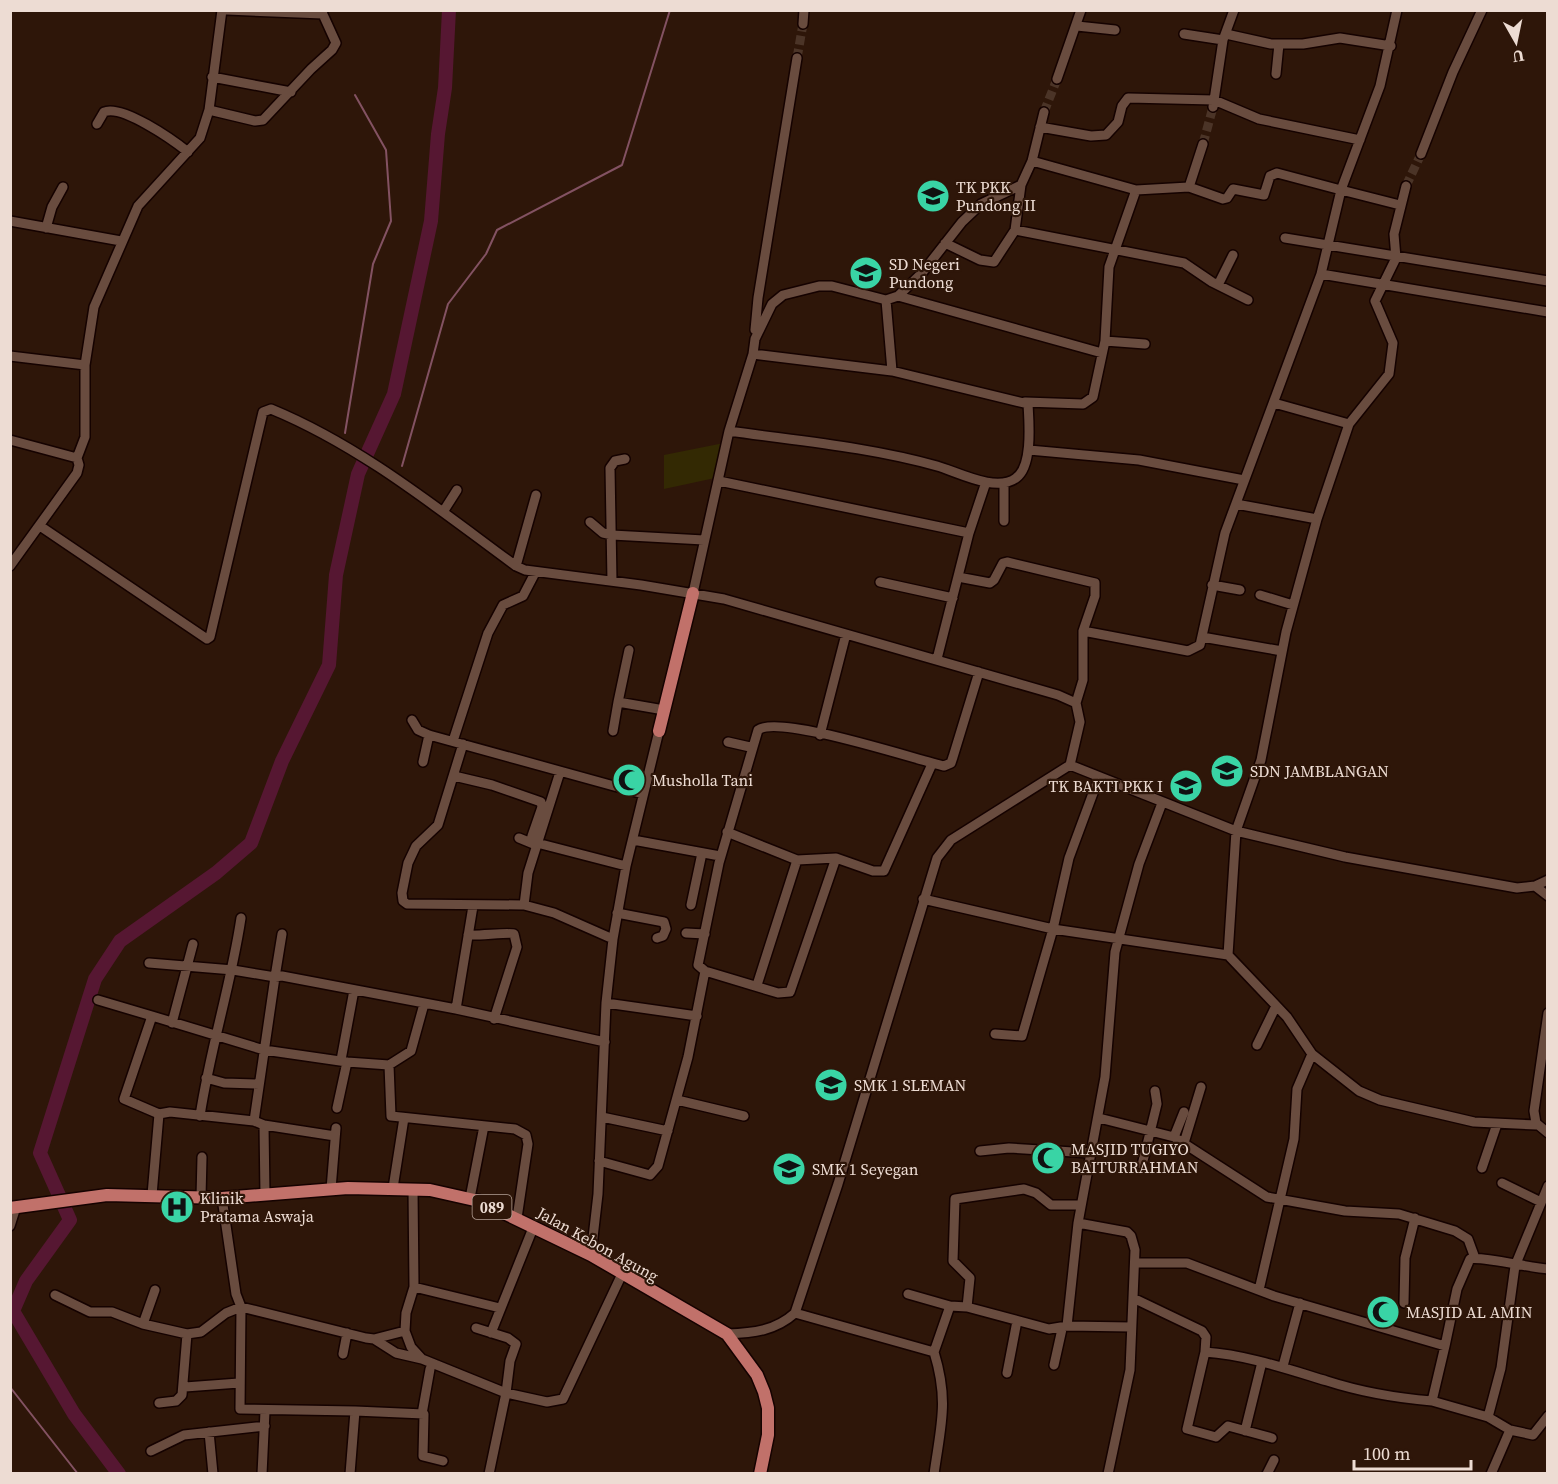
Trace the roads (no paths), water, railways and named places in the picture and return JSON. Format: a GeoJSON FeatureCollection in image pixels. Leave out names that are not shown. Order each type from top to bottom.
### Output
{"type":"FeatureCollection","features":[{"type":"Feature","properties":{"kind":"main road"},"geometry":{"type":"LineString","coordinates":[[659,731],[693,593]]}},
{"type":"Feature","properties":{"kind":"main road","name":"Jalan Kebon Agung"},"geometry":{"type":"LineString","coordinates":[[13,1208],[76,1198],[152,1195],[222,1198],[331,1189],[413,1189],[470,1198],[517,1218],[591,1255],[727,1334],[757,1375],[768,1408],[768,1436],[760,1473]]}},
{"type":"Feature","properties":{"kind":"street"},"geometry":{"type":"LineString","coordinates":[[10,566],[76,473],[79,465],[77,458],[85,437],[85,365],[90,320],[121,241],[146,194],[200,138],[208,110],[222,10]]}},
{"type":"Feature","properties":{"kind":"street"},"geometry":{"type":"LineString","coordinates":[[208,110],[255,121],[263,120],[336,43],[322,13],[227,10]]}},
{"type":"Feature","properties":{"kind":"street"},"geometry":{"type":"LineString","coordinates":[[803,24],[804,10]]}},
{"type":"Feature","properties":{"kind":"street"},"geometry":{"type":"LineString","coordinates":[[1057,79],[1081,10]]}},
{"type":"Feature","properties":{"kind":"street"},"geometry":{"type":"LineString","coordinates":[[1213,104],[1224,37],[1234,10]]}},
{"type":"Feature","properties":{"kind":"street"},"geometry":{"type":"LineString","coordinates":[[1083,631],[1188,651],[1200,645],[1212,585],[1236,504],[1321,274],[1341,190],[1374,105],[1391,46],[1397,10]]}},
{"type":"Feature","properties":{"kind":"street"},"geometry":{"type":"LineString","coordinates":[[1421,154],[1482,10]]}},
{"type":"Feature","properties":{"kind":"street"},"geometry":{"type":"LineString","coordinates":[[1077,26],[1115,30]]}},
{"type":"Feature","properties":{"kind":"street"},"geometry":{"type":"LineString","coordinates":[[1184,34],[1279,44],[1313,44],[1340,38],[1391,46]]}},
{"type":"Feature","properties":{"kind":"street"},"geometry":{"type":"LineString","coordinates":[[1276,74],[1279,44]]}},
{"type":"Feature","properties":{"kind":"street"},"geometry":{"type":"LineString","coordinates":[[693,593],[729,431],[753,354],[758,298],[797,58]]}},
{"type":"Feature","properties":{"kind":"street"},"geometry":{"type":"LineString","coordinates":[[212,77],[291,92]]}},
{"type":"Feature","properties":{"kind":"street"},"geometry":{"type":"LineString","coordinates":[[1040,127],[1091,136],[1106,135],[1118,122],[1122,106],[1128,98],[1213,104],[1259,119],[1360,140]]}},
{"type":"Feature","properties":{"kind":"street"},"geometry":{"type":"LineString","coordinates":[[97,124],[104,112],[114,111],[153,128],[188,152]]}},
{"type":"Feature","properties":{"kind":"street"},"geometry":{"type":"LineString","coordinates":[[945,243],[980,260],[994,262],[1015,230],[1021,185],[1032,161],[1044,112]]}},
{"type":"Feature","properties":{"kind":"street"},"geometry":{"type":"LineString","coordinates":[[1189,187],[1203,144]]}},
{"type":"Feature","properties":{"kind":"street"},"geometry":{"type":"LineString","coordinates":[[1032,161],[1136,190],[1189,187],[1223,199],[1227,198],[1233,189],[1238,188],[1264,195],[1270,176],[1277,173],[1400,205]]}},
{"type":"Feature","properties":{"kind":"street"},"geometry":{"type":"LineString","coordinates":[[755,339],[772,304],[783,295],[800,289],[832,286],[886,300],[898,296],[922,273],[945,243],[981,204],[1021,185]]}},
{"type":"Feature","properties":{"kind":"street"},"geometry":{"type":"LineString","coordinates":[[1228,955],[1236,831],[1261,760],[1293,605],[1317,519],[1349,424],[1389,374],[1393,343],[1375,304],[1396,258],[1394,234],[1406,186]]}},
{"type":"Feature","properties":{"kind":"street"},"geometry":{"type":"LineString","coordinates":[[46,228],[52,207],[63,187]]}},
{"type":"Feature","properties":{"kind":"street"},"geometry":{"type":"LineString","coordinates":[[753,354],[892,371],[1025,402],[1090,401],[1095,390],[1104,341],[1107,288],[1113,250],[1136,190]]}},
{"type":"Feature","properties":{"kind":"street"},"geometry":{"type":"LineString","coordinates":[[11,224],[121,241]]}},
{"type":"Feature","properties":{"kind":"street"},"geometry":{"type":"LineString","coordinates":[[1015,230],[1184,263],[1218,285],[1248,300]]}},
{"type":"Feature","properties":{"kind":"street"},"geometry":{"type":"LineString","coordinates":[[1285,238],[1396,258],[1548,281]]}},
{"type":"Feature","properties":{"kind":"street"},"geometry":{"type":"LineString","coordinates":[[1218,285],[1233,255]]}},
{"type":"Feature","properties":{"kind":"street"},"geometry":{"type":"LineString","coordinates":[[1321,274],[1548,312]]}},
{"type":"Feature","properties":{"kind":"street"},"geometry":{"type":"LineString","coordinates":[[898,296],[1102,353]]}},
{"type":"Feature","properties":{"kind":"street"},"geometry":{"type":"LineString","coordinates":[[886,300],[892,371]]}},
{"type":"Feature","properties":{"kind":"street"},"geometry":{"type":"LineString","coordinates":[[1104,341],[1146,344]]}},
{"type":"Feature","properties":{"kind":"street"},"geometry":{"type":"LineString","coordinates":[[10,356],[85,365]]}},
{"type":"Feature","properties":{"kind":"street"},"geometry":{"type":"LineString","coordinates":[[729,431],[892,454],[986,482],[1004,483],[1015,479],[1021,473],[1029,450],[1028,406],[1025,402]]}},
{"type":"Feature","properties":{"kind":"street"},"geometry":{"type":"LineString","coordinates":[[1274,403],[1349,424]]}},
{"type":"Feature","properties":{"kind":"street"},"geometry":{"type":"LineString","coordinates":[[40,526],[207,639],[210,638],[263,412],[271,409],[314,427],[353,450],[443,512],[516,567],[535,573],[693,593],[937,659],[1076,703],[1079,708],[1080,722],[1070,765],[951,840],[937,858],[838,1184],[795,1313],[779,1326],[767,1330],[727,1334]]}},
{"type":"Feature","properties":{"kind":"street"},"geometry":{"type":"LineString","coordinates":[[10,440],[77,458]]}},
{"type":"Feature","properties":{"kind":"street"},"geometry":{"type":"LineString","coordinates":[[1029,450],[1139,460],[1244,480]]}},
{"type":"Feature","properties":{"kind":"street"},"geometry":{"type":"LineString","coordinates":[[612,581],[610,468],[615,461],[625,459]]}},
{"type":"Feature","properties":{"kind":"street"},"geometry":{"type":"LineString","coordinates":[[719,481],[969,533]]}},
{"type":"Feature","properties":{"kind":"street"},"geometry":{"type":"LineString","coordinates":[[937,659],[969,533],[986,482]]}},
{"type":"Feature","properties":{"kind":"street"},"geometry":{"type":"LineString","coordinates":[[1004,483],[1004,521]]}},
{"type":"Feature","properties":{"kind":"street"},"geometry":{"type":"LineString","coordinates":[[443,512],[457,490]]}},
{"type":"Feature","properties":{"kind":"street"},"geometry":{"type":"LineString","coordinates":[[516,567],[536,495]]}},
{"type":"Feature","properties":{"kind":"street"},"geometry":{"type":"LineString","coordinates":[[1236,504],[1317,519]]}},
{"type":"Feature","properties":{"kind":"street"},"geometry":{"type":"LineString","coordinates":[[590,522],[603,533],[612,535],[704,540]]}},
{"type":"Feature","properties":{"kind":"street"},"geometry":{"type":"LineString","coordinates":[[958,577],[990,583],[1003,563],[1007,562],[1095,583],[1097,589],[1083,631],[1083,680],[1076,703]]}},
{"type":"Feature","properties":{"kind":"street"},"geometry":{"type":"LineString","coordinates":[[453,741],[488,633],[503,605],[523,596],[535,573]]}},
{"type":"Feature","properties":{"kind":"street"},"geometry":{"type":"LineString","coordinates":[[880,582],[953,598]]}},
{"type":"Feature","properties":{"kind":"street"},"geometry":{"type":"LineString","coordinates":[[1212,585],[1240,590]]}},
{"type":"Feature","properties":{"kind":"street"},"geometry":{"type":"LineString","coordinates":[[1260,595],[1293,605]]}},
{"type":"Feature","properties":{"kind":"street"},"geometry":{"type":"LineString","coordinates":[[820,735],[846,634]]}},
{"type":"Feature","properties":{"kind":"street"},"geometry":{"type":"LineString","coordinates":[[1202,637],[1282,651]]}},
{"type":"Feature","properties":{"kind":"street"},"geometry":{"type":"LineString","coordinates":[[613,731],[629,650]]}},
{"type":"Feature","properties":{"kind":"street"},"geometry":{"type":"LineString","coordinates":[[836,858],[793,989],[778,993],[705,971],[698,964],[720,856],[750,747],[758,730],[768,724],[880,748],[944,766],[951,763],[980,672]]}},
{"type":"Feature","properties":{"kind":"street"},"geometry":{"type":"LineString","coordinates":[[618,702],[664,710]]}},
{"type":"Feature","properties":{"kind":"street"},"geometry":{"type":"LineString","coordinates":[[412,720],[418,730],[429,735],[643,794]]}},
{"type":"Feature","properties":{"kind":"street"},"geometry":{"type":"LineString","coordinates":[[591,1255],[602,1117],[606,1003],[613,939],[626,866],[659,731]]}},
{"type":"Feature","properties":{"kind":"street"},"geometry":{"type":"LineString","coordinates":[[423,762],[429,735]]}},
{"type":"Feature","properties":{"kind":"street"},"geometry":{"type":"LineString","coordinates":[[729,742],[750,747]]}},
{"type":"Feature","properties":{"kind":"street"},"geometry":{"type":"LineString","coordinates":[[463,744],[438,825],[420,840],[412,854],[401,897],[407,904],[524,905],[554,913],[613,939]]}},
{"type":"Feature","properties":{"kind":"street"},"geometry":{"type":"LineString","coordinates":[[727,832],[797,860],[836,858],[880,873],[884,871],[932,764]]}},
{"type":"Feature","properties":{"kind":"street"},"geometry":{"type":"LineString","coordinates":[[1070,765],[1236,831],[1345,857],[1517,888],[1535,886],[1548,880]]}},
{"type":"Feature","properties":{"kind":"street"},"geometry":{"type":"LineString","coordinates":[[524,905],[528,873],[560,772]]}},
{"type":"Feature","properties":{"kind":"street"},"geometry":{"type":"LineString","coordinates":[[454,776],[492,785],[541,802],[542,807],[532,836],[536,844]]}},
{"type":"Feature","properties":{"kind":"street"},"geometry":{"type":"LineString","coordinates":[[995,1034],[1022,1036],[1053,929],[1069,858],[1099,777]]}},
{"type":"Feature","properties":{"kind":"street"},"geometry":{"type":"LineString","coordinates":[[1054,1365],[1065,1327],[1080,1205],[1099,1118],[1111,1024],[1112,969],[1139,864],[1162,803]]}},
{"type":"Feature","properties":{"kind":"street"},"geometry":{"type":"LineString","coordinates":[[519,838],[626,866]]}},
{"type":"Feature","properties":{"kind":"street"},"geometry":{"type":"LineString","coordinates":[[633,840],[720,856]]}},
{"type":"Feature","properties":{"kind":"street"},"geometry":{"type":"LineString","coordinates":[[690,905],[702,853]]}},
{"type":"Feature","properties":{"kind":"street"},"geometry":{"type":"LineString","coordinates":[[757,985],[797,860]]}},
{"type":"Feature","properties":{"kind":"street"},"geometry":{"type":"LineString","coordinates":[[1535,886],[1548,896]]}},
{"type":"Feature","properties":{"kind":"street"},"geometry":{"type":"LineString","coordinates":[[923,899],[1053,929],[1228,955],[1276,1006],[1312,1054],[1351,1086],[1380,1100],[1474,1122],[1537,1125],[1548,1133]]}},
{"type":"Feature","properties":{"kind":"street"},"geometry":{"type":"LineString","coordinates":[[456,1010],[473,906]]}},
{"type":"Feature","properties":{"kind":"street"},"geometry":{"type":"LineString","coordinates":[[617,913],[664,922],[666,929],[663,936],[657,938]]}},
{"type":"Feature","properties":{"kind":"street"},"geometry":{"type":"LineString","coordinates":[[200,1116],[215,1038],[233,970],[241,918]]}},
{"type":"Feature","properties":{"kind":"street"},"geometry":{"type":"LineString","coordinates":[[468,935],[495,936],[508,932],[514,934],[516,939],[517,947],[494,1019]]}},
{"type":"Feature","properties":{"kind":"street"},"geometry":{"type":"LineString","coordinates":[[686,933],[705,934]]}},
{"type":"Feature","properties":{"kind":"street"},"geometry":{"type":"LineString","coordinates":[[254,1121],[282,934]]}},
{"type":"Feature","properties":{"kind":"street"},"geometry":{"type":"LineString","coordinates":[[172,1023],[193,944]]}},
{"type":"Feature","properties":{"kind":"street"},"geometry":{"type":"LineString","coordinates":[[149,963],[233,970],[354,990],[605,1042]]}},
{"type":"Feature","properties":{"kind":"street"},"geometry":{"type":"LineString","coordinates":[[599,1161],[654,1174],[677,1100],[705,971]]}},
{"type":"Feature","properties":{"kind":"street"},"geometry":{"type":"LineString","coordinates":[[337,1108],[354,990]]}},
{"type":"Feature","properties":{"kind":"street"},"geometry":{"type":"LineString","coordinates":[[98,1000],[215,1038],[264,1050],[389,1065],[411,1051],[423,1004]]}},
{"type":"Feature","properties":{"kind":"street"},"geometry":{"type":"LineString","coordinates":[[606,1003],[697,1016]]}},
{"type":"Feature","properties":{"kind":"street"},"geometry":{"type":"LineString","coordinates":[[1257,1045],[1276,1006]]}},
{"type":"Feature","properties":{"kind":"street"},"geometry":{"type":"LineString","coordinates":[[1537,1125],[1534,1111],[1548,1013]]}},
{"type":"Feature","properties":{"kind":"street"},"geometry":{"type":"LineString","coordinates":[[152,1016],[124,1099],[159,1114],[170,1112],[336,1132],[331,1189]]}},
{"type":"Feature","properties":{"kind":"street"},"geometry":{"type":"LineString","coordinates":[[1259,1290],[1294,1139],[1297,1089],[1312,1054]]}},
{"type":"Feature","properties":{"kind":"street"},"geometry":{"type":"LineString","coordinates":[[389,1065],[390,1113],[393,1117],[515,1129],[526,1135],[528,1140],[517,1218]]}},
{"type":"Feature","properties":{"kind":"street"},"geometry":{"type":"LineString","coordinates":[[206,1078],[224,1083],[260,1084]]}},
{"type":"Feature","properties":{"kind":"street"},"geometry":{"type":"LineString","coordinates":[[1185,1143],[1202,1087]]}},
{"type":"Feature","properties":{"kind":"street"},"geometry":{"type":"LineString","coordinates":[[1142,1165],[1157,1104],[1155,1091]]}},
{"type":"Feature","properties":{"kind":"street"},"geometry":{"type":"LineString","coordinates":[[677,1100],[744,1116]]}},
{"type":"Feature","properties":{"kind":"street"},"geometry":{"type":"LineString","coordinates":[[1174,1137],[1184,1112]]}},
{"type":"Feature","properties":{"kind":"street"},"geometry":{"type":"LineString","coordinates":[[152,1195],[159,1114]]}},
{"type":"Feature","properties":{"kind":"street"},"geometry":{"type":"LineString","coordinates":[[602,1117],[668,1131]]}},
{"type":"Feature","properties":{"kind":"street"},"geometry":{"type":"LineString","coordinates":[[393,1188],[404,1118]]}},
{"type":"Feature","properties":{"kind":"street"},"geometry":{"type":"LineString","coordinates":[[1099,1118],[1174,1137],[1255,1192],[1279,1200],[1415,1218],[1465,1235],[1475,1258]]}},
{"type":"Feature","properties":{"kind":"street"},"geometry":{"type":"LineString","coordinates":[[1482,1168],[1497,1124]]}},
{"type":"Feature","properties":{"kind":"street"},"geometry":{"type":"LineString","coordinates":[[264,1125],[265,1195]]}},
{"type":"Feature","properties":{"kind":"street"},"geometry":{"type":"LineString","coordinates":[[470,1198],[484,1126]]}},
{"type":"Feature","properties":{"kind":"street"},"geometry":{"type":"LineString","coordinates":[[980,1151],[1009,1148],[1090,1153]]}},
{"type":"Feature","properties":{"kind":"street"},"geometry":{"type":"LineString","coordinates":[[201,1197],[202,1157]]}},
{"type":"Feature","properties":{"kind":"street"},"geometry":{"type":"LineString","coordinates":[[1502,1184],[1541,1202]]}},
{"type":"Feature","properties":{"kind":"street"},"geometry":{"type":"LineString","coordinates":[[1488,1417],[1501,1368],[1515,1266],[1548,1186]]}},
{"type":"Feature","properties":{"kind":"street"},"geometry":{"type":"LineString","coordinates":[[413,1189],[414,1287],[405,1313],[405,1331],[411,1347],[422,1359]]}},
{"type":"Feature","properties":{"kind":"street"},"geometry":{"type":"LineString","coordinates":[[967,1307],[970,1278],[953,1261],[955,1199],[1024,1189],[1036,1193],[1051,1205],[1080,1205]]}},
{"type":"Feature","properties":{"kind":"street"},"geometry":{"type":"LineString","coordinates":[[222,1198],[236,1294],[241,1307],[239,1383],[241,1410],[422,1414]]}},
{"type":"Feature","properties":{"kind":"street"},"geometry":{"type":"LineString","coordinates":[[10,1226],[13,1208]]}},
{"type":"Feature","properties":{"kind":"street"},"geometry":{"type":"LineString","coordinates":[[1404,1303],[1405,1258],[1415,1218]]}},
{"type":"Feature","properties":{"kind":"street"},"geometry":{"type":"LineString","coordinates":[[1078,1223],[1127,1232],[1134,1242],[1136,1263],[1130,1370],[1108,1473]]}},
{"type":"Feature","properties":{"kind":"street"},"geometry":{"type":"LineString","coordinates":[[491,1333],[533,1228]]}},
{"type":"Feature","properties":{"kind":"street"},"geometry":{"type":"LineString","coordinates":[[1432,1401],[1457,1288],[1466,1264],[1475,1258],[1515,1266],[1548,1269]]}},
{"type":"Feature","properties":{"kind":"street"},"geometry":{"type":"LineString","coordinates":[[1136,1263],[1187,1263],[1259,1290],[1445,1346]]}},
{"type":"Feature","properties":{"kind":"street"},"geometry":{"type":"LineString","coordinates":[[374,1338],[396,1353],[422,1359],[506,1393],[547,1402],[563,1400],[622,1274]]}},
{"type":"Feature","properties":{"kind":"street"},"geometry":{"type":"LineString","coordinates":[[414,1287],[500,1308]]}},
{"type":"Feature","properties":{"kind":"street"},"geometry":{"type":"LineString","coordinates":[[143,1324],[155,1290]]}},
{"type":"Feature","properties":{"kind":"street"},"geometry":{"type":"LineString","coordinates":[[908,1294],[1049,1329],[1131,1327]]}},
{"type":"Feature","properties":{"kind":"street"},"geometry":{"type":"LineString","coordinates":[[55,1295],[90,1312],[107,1311],[143,1324],[187,1334],[201,1332],[226,1313],[241,1307],[374,1338],[405,1331]]}},
{"type":"Feature","properties":{"kind":"street"},"geometry":{"type":"LineString","coordinates":[[1133,1298],[1202,1331],[1206,1337],[1187,1429],[1216,1437],[1228,1426],[1272,1438]]}},
{"type":"Feature","properties":{"kind":"street"},"geometry":{"type":"LineString","coordinates":[[1283,1366],[1300,1303]]}},
{"type":"Feature","properties":{"kind":"street"},"geometry":{"type":"LineString","coordinates":[[934,1473],[945,1404],[942,1378],[934,1352],[950,1306]]}},
{"type":"Feature","properties":{"kind":"street"},"geometry":{"type":"LineString","coordinates":[[795,1313],[934,1352]]}},
{"type":"Feature","properties":{"kind":"street"},"geometry":{"type":"LineString","coordinates":[[1007,1373],[1017,1321]]}},
{"type":"Feature","properties":{"kind":"street"},"geometry":{"type":"LineString","coordinates":[[476,1328],[516,1344],[510,1361],[506,1393],[489,1473]]}},
{"type":"Feature","properties":{"kind":"street"},"geometry":{"type":"LineString","coordinates":[[343,1354],[347,1333]]}},
{"type":"Feature","properties":{"kind":"street"},"geometry":{"type":"LineString","coordinates":[[159,1403],[176,1401],[183,1395],[187,1334]]}},
{"type":"Feature","properties":{"kind":"street"},"geometry":{"type":"LineString","coordinates":[[1204,1352],[1283,1366],[1383,1396],[1432,1401],[1488,1417],[1510,1430],[1533,1435],[1548,1416]]}},
{"type":"Feature","properties":{"kind":"street"},"geometry":{"type":"LineString","coordinates":[[1245,1431],[1262,1362]]}},
{"type":"Feature","properties":{"kind":"street"},"geometry":{"type":"LineString","coordinates":[[430,1369],[422,1414],[425,1416],[423,1456],[443,1461]]}},
{"type":"Feature","properties":{"kind":"street"},"geometry":{"type":"LineString","coordinates":[[184,1387],[239,1383]]}},
{"type":"Feature","properties":{"kind":"street"},"geometry":{"type":"LineString","coordinates":[[262,1473],[265,1411]]}},
{"type":"Feature","properties":{"kind":"street"},"geometry":{"type":"LineString","coordinates":[[350,1473],[355,1411]]}},
{"type":"Feature","properties":{"kind":"street"},"geometry":{"type":"LineString","coordinates":[[151,1451],[174,1438],[265,1426]]}},
{"type":"Feature","properties":{"kind":"street"},"geometry":{"type":"LineString","coordinates":[[1491,1473],[1510,1430]]}},
{"type":"Feature","properties":{"kind":"street"},"geometry":{"type":"LineString","coordinates":[[209,1432],[213,1473]]}},
{"type":"Feature","properties":{"kind":"street"},"geometry":{"type":"LineString","coordinates":[[1267,1473],[1274,1460]]}},
{"type":"Feature","properties":{"kind":"waterway"},"geometry":{"type":"LineString","coordinates":[[119,1474],[74,1414],[13,1311],[26,1281],[70,1220],[40,1153],[95,979],[120,941],[216,873],[251,843],[282,761],[329,665],[336,575],[358,474],[394,394],[431,221],[438,134],[445,88],[449,10]]}},
{"type":"Feature","properties":{"kind":"waterway"},"geometry":{"type":"LineString","coordinates":[[402,466],[448,304],[486,254],[497,230],[622,165],[670,10]]}},
{"type":"Feature","properties":{"kind":"waterway"},"geometry":{"type":"LineString","coordinates":[[345,433],[373,264],[391,221],[386,150],[355,95]]}},
{"type":"Feature","properties":{"kind":"waterway"},"geometry":{"type":"LineString","coordinates":[[10,1387],[78,1474]]}},
{"type":"Feature","properties":{"kind":"tunnel"},"geometry":{"type":"LineString","coordinates":[[797,58],[803,24]]}},
{"type":"Feature","properties":{"kind":"tunnel"},"geometry":{"type":"LineString","coordinates":[[1044,112],[1057,79]]}},
{"type":"Feature","properties":{"kind":"tunnel"},"geometry":{"type":"LineString","coordinates":[[1203,144],[1213,107]]}},
{"type":"Feature","properties":{"kind":"tunnel"},"geometry":{"type":"LineString","coordinates":[[1406,186],[1421,154]]}},
{"type":"Feature","properties":{"kind":"place","name":"TK PKK Pundong II"},"geometry":{"type":"Point","coordinates":[933,196]}},
{"type":"Feature","properties":{"kind":"place","name":"SD Negeri Pundong"},"geometry":{"type":"Point","coordinates":[866,273]}},
{"type":"Feature","properties":{"kind":"place","name":"SDN JAMBLANGAN"},"geometry":{"type":"Point","coordinates":[1227,771]}},
{"type":"Feature","properties":{"kind":"place","name":"Musholla Tani"},"geometry":{"type":"Point","coordinates":[629,780]}},
{"type":"Feature","properties":{"kind":"place","name":"TK BAKTI PKK I"},"geometry":{"type":"Point","coordinates":[1186,786]}},
{"type":"Feature","properties":{"kind":"place","name":"SMK 1 SLEMAN"},"geometry":{"type":"Point","coordinates":[831,1085]}},
{"type":"Feature","properties":{"kind":"place","name":"MASJID TUGIYO BAITURRAHMAN"},"geometry":{"type":"Point","coordinates":[1048,1158]}},
{"type":"Feature","properties":{"kind":"place","name":"SMK 1 Seyegan"},"geometry":{"type":"Point","coordinates":[789,1169]}},
{"type":"Feature","properties":{"kind":"place","name":"Klinik Pratama Aswaja"},"geometry":{"type":"Point","coordinates":[177,1207]}},
{"type":"Feature","properties":{"kind":"place","name":"MASJID AL AMIN"},"geometry":{"type":"Point","coordinates":[1383,1312]}}]}
